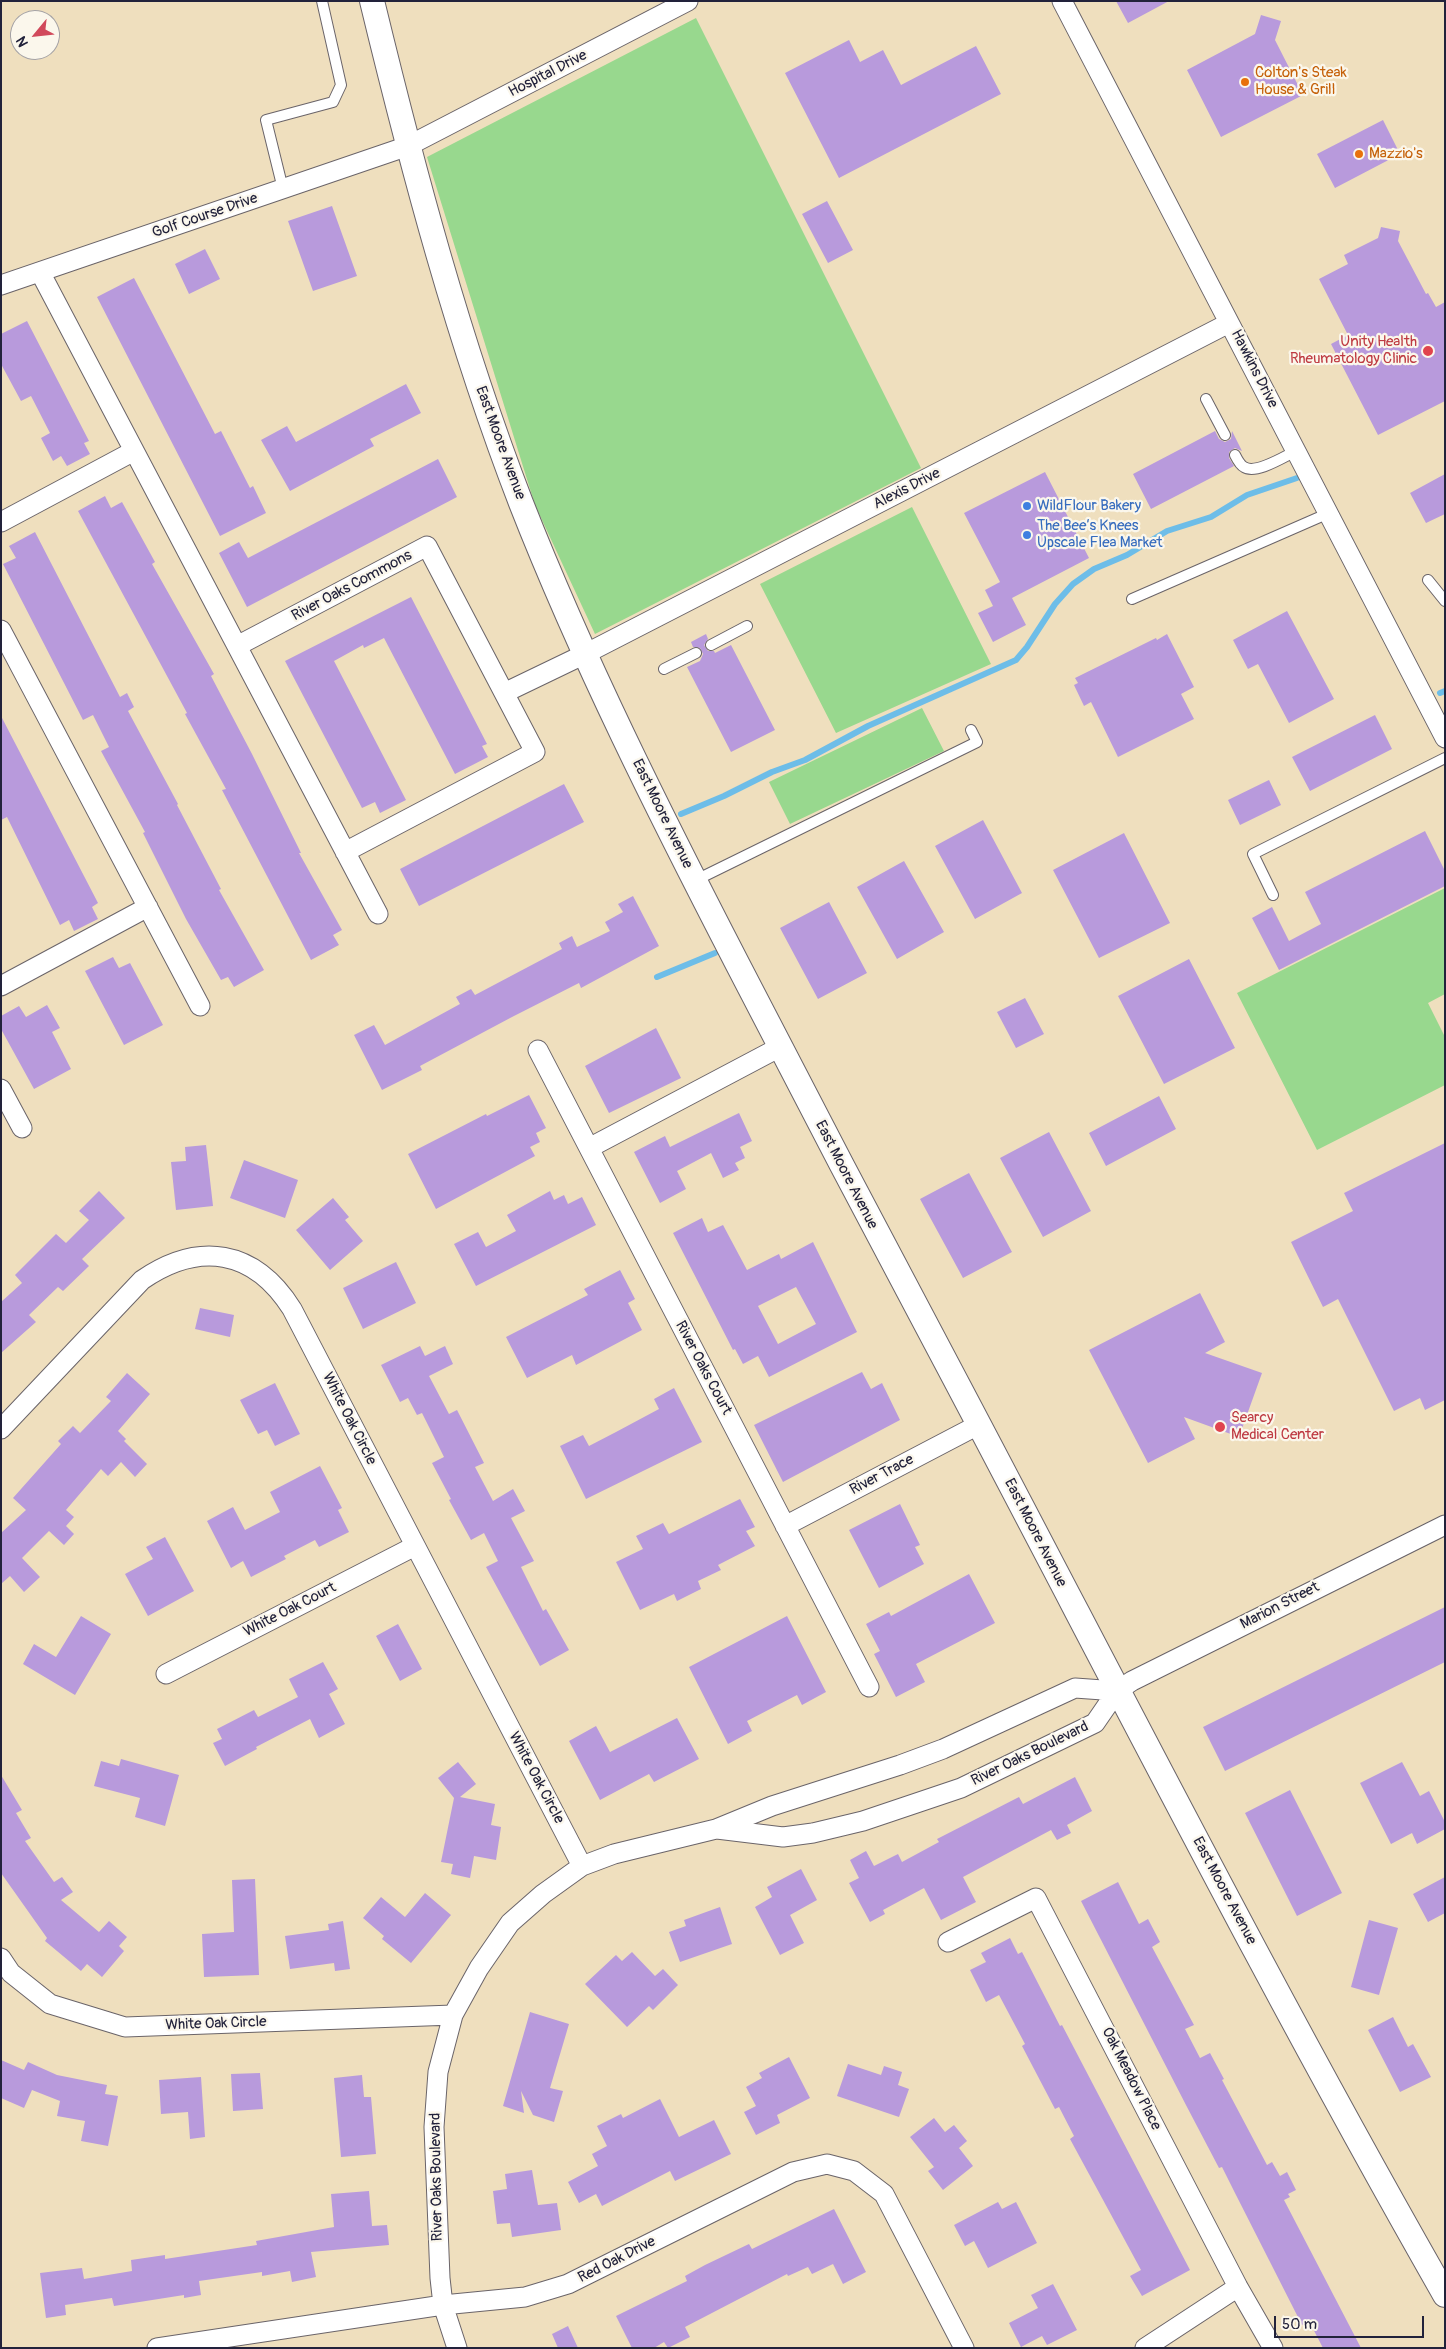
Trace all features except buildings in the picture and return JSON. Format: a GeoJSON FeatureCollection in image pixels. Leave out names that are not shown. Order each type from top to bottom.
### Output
{"type":"FeatureCollection","features":[{"type":"Feature","properties":{"kind":"street","name":"East Moore Avenue"},"geometry":{"type":"LineString","coordinates":[[372,1],[408,146],[480,389],[521,503],[585,654],[694,880],[858,1200],[1117,1691],[1384,2188],[1445,2295]]}},
{"type":"Feature","properties":{"kind":"street","name":"Hospital Drive"},"geometry":{"type":"LineString","coordinates":[[408,146],[688,1]]}},
{"type":"Feature","properties":{"kind":"street","name":"Hawkins Drive"},"geometry":{"type":"LineString","coordinates":[[1062,1],[1445,738]]}},
{"type":"Feature","properties":{"kind":"street","name":"Golf Course Drive"},"geometry":{"type":"LineString","coordinates":[[1,285],[408,146]]}},
{"type":"Feature","properties":{"kind":"street"},"geometry":{"type":"LineString","coordinates":[[40,272],[378,914]]}},
{"type":"Feature","properties":{"kind":"street","name":"Alexis Drive"},"geometry":{"type":"LineString","coordinates":[[585,654],[1230,323]]}},
{"type":"Feature","properties":{"kind":"street"},"geometry":{"type":"LineString","coordinates":[[1,522],[134,451]]}},
{"type":"Feature","properties":{"kind":"street","name":"River Oaks Commons"},"geometry":{"type":"LineString","coordinates":[[237,646],[427,546],[535,752],[345,852]]}},
{"type":"Feature","properties":{"kind":"street"},"geometry":{"type":"LineString","coordinates":[[1,630],[200,1006]]}},
{"type":"Feature","properties":{"kind":"street"},"geometry":{"type":"LineString","coordinates":[[504,693],[585,654]]}},
{"type":"Feature","properties":{"kind":"street"},"geometry":{"type":"LineString","coordinates":[[1,986],[148,907]]}},
{"type":"Feature","properties":{"kind":"street"},"geometry":{"type":"LineString","coordinates":[[588,1148],[780,1047]]}},
{"type":"Feature","properties":{"kind":"street","name":"River Oaks Court"},"geometry":{"type":"LineString","coordinates":[[538,1050],[868,1686]]}},
{"type":"Feature","properties":{"kind":"street"},"geometry":{"type":"LineString","coordinates":[[1,1089],[22,1128]]}},
{"type":"Feature","properties":{"kind":"street","name":"White Oak Circle"},"geometry":{"type":"LineString","coordinates":[[1,1429],[142,1280],[159,1269],[194,1256],[211,1255],[232,1258],[251,1267],[269,1280],[282,1293],[582,1866]]}},
{"type":"Feature","properties":{"kind":"street","name":"River Trace"},"geometry":{"type":"LineString","coordinates":[[785,1526],[978,1425]]}},
{"type":"Feature","properties":{"kind":"street","name":"Marion Street"},"geometry":{"type":"LineString","coordinates":[[1117,1691],[1132,1681],[1445,1525]]}},
{"type":"Feature","properties":{"kind":"street","name":"White Oak Court"},"geometry":{"type":"LineString","coordinates":[[166,1674],[415,1546]]}},
{"type":"Feature","properties":{"kind":"street","name":"River Oaks Boulevard"},"geometry":{"type":"LineString","coordinates":[[457,2348],[443,2305],[434,2127],[438,2072],[453,2015],[479,1968],[510,1923],[542,1894],[582,1866],[614,1854],[716,1829],[772,1806],[892,1768],[943,1749],[1075,1688],[1117,1691]]}},
{"type":"Feature","properties":{"kind":"street","name":"River Oaks Boulevard"},"geometry":{"type":"LineString","coordinates":[[716,1829],[783,1837],[813,1833],[863,1821],[953,1791],[1094,1723],[1117,1691]]}},
{"type":"Feature","properties":{"kind":"street","name":"Oak Meadow Place"},"geometry":{"type":"LineString","coordinates":[[948,1942],[1036,1898],[1238,2287],[1273,2348]]}},
{"type":"Feature","properties":{"kind":"street","name":"White Oak Circle"},"geometry":{"type":"LineString","coordinates":[[1,1958],[11,1973],[50,2004],[125,2027],[453,2015]]}},
{"type":"Feature","properties":{"kind":"street","name":"Red Oak Drive"},"geometry":{"type":"LineString","coordinates":[[158,2348],[443,2305],[524,2297],[568,2284],[794,2172],[827,2164],[854,2171],[884,2194],[964,2348]]}},
{"type":"Feature","properties":{"kind":"street"},"geometry":{"type":"LineString","coordinates":[[1145,2348],[1238,2287]]}},
{"type":"Feature","properties":{"kind":"lane"},"geometry":{"type":"LineString","coordinates":[[283,189],[266,120],[333,102],[341,85],[322,1]]}},
{"type":"Feature","properties":{"kind":"lane"},"geometry":{"type":"LineString","coordinates":[[1206,399],[1225,435]]}},
{"type":"Feature","properties":{"kind":"lane"},"geometry":{"type":"LineString","coordinates":[[1235,455],[1244,467],[1251,470],[1260,468],[1296,451]]}},
{"type":"Feature","properties":{"kind":"lane"},"geometry":{"type":"LineString","coordinates":[[1132,599],[1329,513]]}},
{"type":"Feature","properties":{"kind":"lane"},"geometry":{"type":"LineString","coordinates":[[1428,580],[1445,601]]}},
{"type":"Feature","properties":{"kind":"lane"},"geometry":{"type":"LineString","coordinates":[[712,645],[748,626]]}},
{"type":"Feature","properties":{"kind":"lane"},"geometry":{"type":"LineString","coordinates":[[664,669],[696,653]]}},
{"type":"Feature","properties":{"kind":"lane"},"geometry":{"type":"LineString","coordinates":[[694,880],[977,742],[971,730]]}},
{"type":"Feature","properties":{"kind":"lane"},"geometry":{"type":"LineString","coordinates":[[1274,895],[1253,854],[1445,758]]}},
{"type":"Feature","properties":{"kind":"green space"},"geometry":{"type":"Polygon","coordinates":[[[696,18],[921,468],[595,634],[535,505],[427,157],[696,18]]]}},
{"type":"Feature","properties":{"kind":"green space"},"geometry":{"type":"Polygon","coordinates":[[[912,507],[991,664],[836,733],[760,584],[912,507]]]}},
{"type":"Feature","properties":{"kind":"green space"},"geometry":{"type":"Polygon","coordinates":[[[922,708],[944,751],[790,824],[769,782],[922,708]]]}},
{"type":"Feature","properties":{"kind":"green space"},"geometry":{"type":"Polygon","coordinates":[[[1445,888],[1445,994],[1428,1003],[1445,1037],[1445,1085],[1317,1150],[1237,993],[1445,888]]]}},
{"type":"Feature","properties":{"kind":"waterway"},"geometry":{"type":"LineString","coordinates":[[681,814],[724,796],[772,772],[805,760],[868,726],[1016,660],[1027,647],[1055,604],[1073,584],[1094,569],[1127,555],[1167,531],[1211,517],[1247,495],[1297,478]]}},
{"type":"Feature","properties":{"kind":"waterway"},"geometry":{"type":"LineString","coordinates":[[1440,693],[1445,691]]}},
{"type":"Feature","properties":{"kind":"waterway"},"geometry":{"type":"LineString","coordinates":[[657,977],[715,953]]}},
{"type":"Feature","properties":{"kind":"place","name":"Colton's Steak House & Grill"},"geometry":{"type":"Point","coordinates":[1245,82]}},
{"type":"Feature","properties":{"kind":"place","name":"Mazzio's"},"geometry":{"type":"Point","coordinates":[1359,154]}},
{"type":"Feature","properties":{"kind":"place","name":"Unity Health Rheumatology Clinic"},"geometry":{"type":"Point","coordinates":[1428,351]}},
{"type":"Feature","properties":{"kind":"place","name":"WildFlour Bakery"},"geometry":{"type":"Point","coordinates":[1027,506]}},
{"type":"Feature","properties":{"kind":"place","name":"The Bee’s Knees Upscale Flea Market"},"geometry":{"type":"Point","coordinates":[1027,535]}},
{"type":"Feature","properties":{"kind":"place","name":"Searcy Medical Center"},"geometry":{"type":"Point","coordinates":[1220,1427]}}]}
